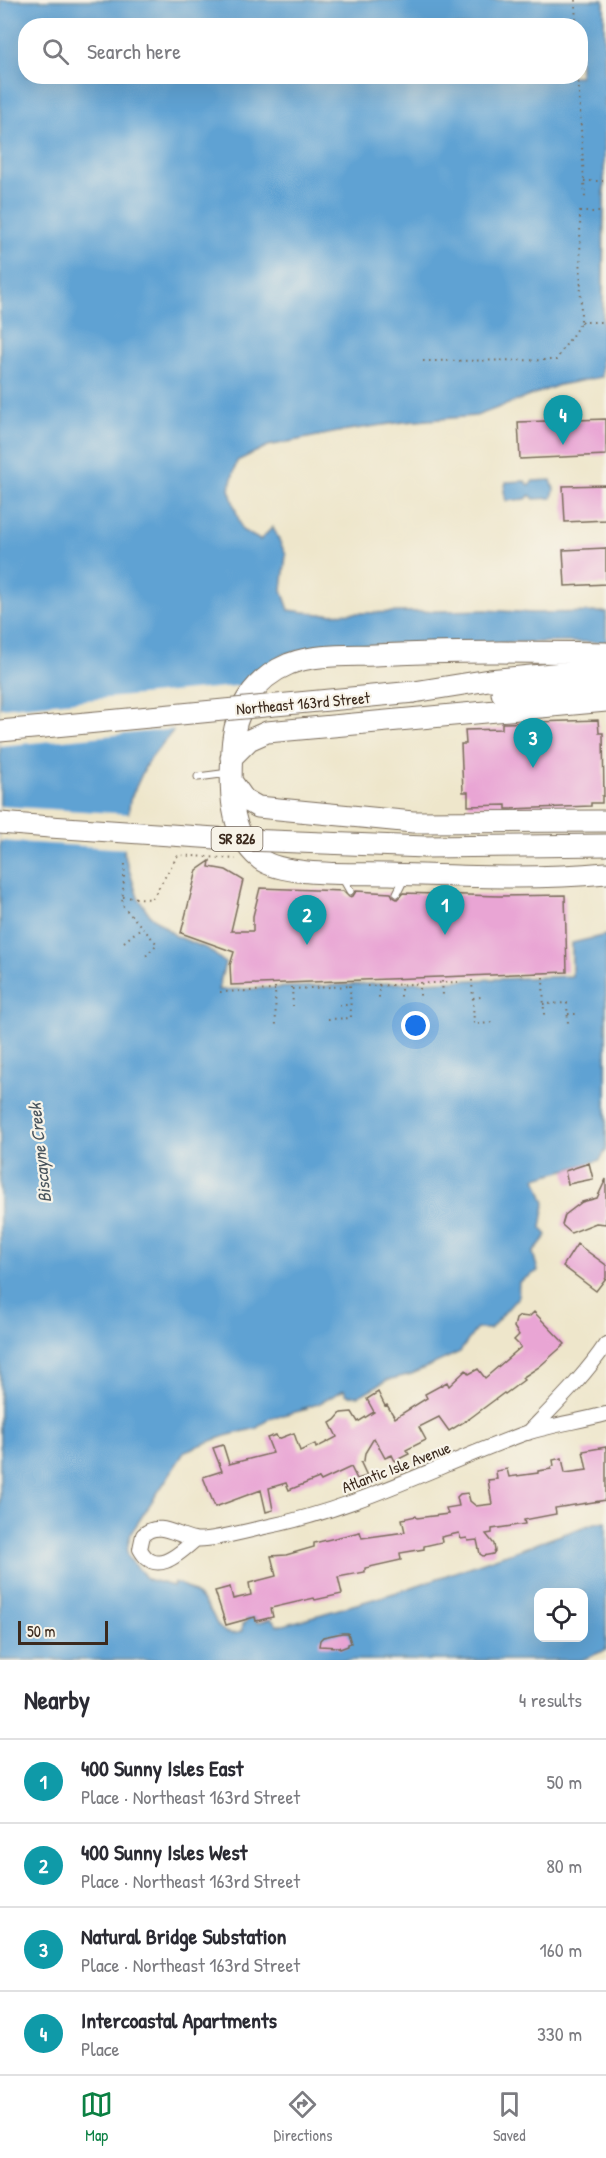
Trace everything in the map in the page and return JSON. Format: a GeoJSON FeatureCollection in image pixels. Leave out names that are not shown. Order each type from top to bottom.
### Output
{"type":"FeatureCollection","features":[{"type":"Feature","properties":{"kind":"main road"},"geometry":{"type":"LineString","coordinates":[[606,653],[429,653],[321,658],[297,662],[268,676],[247,698],[236,722],[231,771],[234,811],[239,832],[248,847],[260,859],[282,869],[339,873],[402,884],[606,873]]}},
{"type":"Feature","properties":{"kind":"main road","name":"Northeast 163rd Street"},"geometry":{"type":"LineString","coordinates":[[0,731],[414,692],[489,680],[606,669]]}},
{"type":"Feature","properties":{"kind":"main road"},"geometry":{"type":"LineString","coordinates":[[414,692],[488,694],[606,686]]}},
{"type":"Feature","properties":{"kind":"main road"},"geometry":{"type":"LineString","coordinates":[[231,771],[249,740],[267,732],[606,701]]}},
{"type":"Feature","properties":{"kind":"main road"},"geometry":{"type":"LineString","coordinates":[[231,771],[240,795],[248,803],[258,807],[413,822],[606,821]]}},
{"type":"Feature","properties":{"kind":"main road","name":"SR 826"},"geometry":{"type":"LineString","coordinates":[[0,824],[246,840],[424,847],[606,845]]}},
{"type":"Feature","properties":{"kind":"street"},"geometry":{"type":"LineString","coordinates":[[528,1433],[595,1360],[606,1344]]}},
{"type":"Feature","properties":{"kind":"street","name":"Atlantic Isle Avenue"},"geometry":{"type":"LineString","coordinates":[[195,1540],[272,1526],[338,1506],[528,1433],[606,1414]]}},
{"type":"Feature","properties":{"kind":"lane"},"geometry":{"type":"LineString","coordinates":[[198,777],[231,771]]}},
{"type":"Feature","properties":{"kind":"lane"},"geometry":{"type":"LineString","coordinates":[[339,873],[350,891]]}},
{"type":"Feature","properties":{"kind":"path"},"geometry":{"type":"LineString","coordinates":[[574,0],[575,18]]}},
{"type":"Feature","properties":{"kind":"path"},"geometry":{"type":"LineString","coordinates":[[578,84],[585,198]]}},
{"type":"Feature","properties":{"kind":"path"},"geometry":{"type":"LineString","coordinates":[[584,181],[603,181]]}},
{"type":"Feature","properties":{"kind":"path"},"geometry":{"type":"LineString","coordinates":[[423,361],[556,360],[581,322],[580,212],[603,212]]}},
{"type":"Feature","properties":{"kind":"path"},"geometry":{"type":"LineString","coordinates":[[581,322],[602,322]]}},
{"type":"Feature","properties":{"kind":"path"},"geometry":{"type":"LineString","coordinates":[[123,897],[152,899],[178,855],[243,859]]}},
{"type":"Feature","properties":{"kind":"path"},"geometry":{"type":"LineString","coordinates":[[125,864],[123,905],[157,944],[143,959]]}},
{"type":"Feature","properties":{"kind":"path"},"geometry":{"type":"LineString","coordinates":[[124,942],[142,927]]}},
{"type":"Feature","properties":{"kind":"path"},"geometry":{"type":"LineString","coordinates":[[543,977],[544,1015]]}},
{"type":"Feature","properties":{"kind":"path"},"geometry":{"type":"LineString","coordinates":[[472,980],[474,1024],[493,1023]]}},
{"type":"Feature","properties":{"kind":"path"},"geometry":{"type":"LineString","coordinates":[[442,982],[443,995]]}},
{"type":"Feature","properties":{"kind":"path"},"geometry":{"type":"LineString","coordinates":[[367,986],[458,982]]}},
{"type":"Feature","properties":{"kind":"path"},"geometry":{"type":"LineString","coordinates":[[420,983],[420,996]]}},
{"type":"Feature","properties":{"kind":"path"},"geometry":{"type":"LineString","coordinates":[[401,984],[401,997]]}},
{"type":"Feature","properties":{"kind":"path"},"geometry":{"type":"LineString","coordinates":[[293,1006],[292,988],[350,985],[351,1018],[328,1019]]}},
{"type":"Feature","properties":{"kind":"path"},"geometry":{"type":"LineString","coordinates":[[379,985],[379,998]]}},
{"type":"Feature","properties":{"kind":"path"},"geometry":{"type":"LineString","coordinates":[[220,992],[275,989],[276,1029]]}},
{"type":"Feature","properties":{"kind":"path"},"geometry":{"type":"LineString","coordinates":[[473,998],[481,997]]}},
{"type":"Feature","properties":{"kind":"path"},"geometry":{"type":"LineString","coordinates":[[543,1004],[567,1003],[568,1024]]}},
{"type":"Feature","properties":{"kind":"path"},"geometry":{"type":"LineString","coordinates":[[339,1005],[351,1005]]}},
{"type":"Feature","properties":{"kind":"path"},"geometry":{"type":"LineString","coordinates":[[568,1014],[580,1014]]}},
{"type":"Feature","properties":{"kind":"water","name":"Biscayne Creek"},"geometry":{"type":"Polygon","coordinates":[[[0,0],[604,0],[602,377],[559,385],[476,416],[404,422],[348,430],[268,446],[237,461],[229,489],[242,530],[260,540],[273,527],[286,555],[282,590],[289,610],[320,614],[486,610],[532,613],[606,612],[606,642],[410,643],[314,648],[285,654],[263,666],[248,680],[180,722],[147,763],[130,800],[124,853],[138,898],[150,915],[176,936],[208,949],[225,963],[218,990],[572,976],[572,943],[606,935],[606,1150],[600,1160],[536,1178],[545,1203],[541,1228],[547,1235],[533,1253],[538,1271],[519,1282],[518,1297],[490,1329],[477,1329],[460,1352],[412,1374],[387,1380],[359,1396],[347,1395],[344,1390],[318,1404],[301,1409],[308,1409],[270,1418],[257,1428],[225,1436],[185,1451],[131,1533],[127,1550],[130,1560],[147,1579],[173,1586],[174,1582],[190,1590],[200,1598],[219,1627],[225,1632],[234,1633],[242,1631],[242,1624],[247,1621],[245,1614],[252,1611],[257,1623],[271,1619],[277,1625],[284,1625],[401,1591],[606,1521],[606,1650],[581,1660],[0,1660],[0,0]]]}},
{"type":"Feature","properties":{"kind":"water"},"geometry":{"type":"Polygon","coordinates":[[[551,480],[554,489],[552,498],[534,499],[530,495],[526,499],[506,501],[504,491],[506,482],[525,481],[529,485],[533,481],[551,480]]]}},
{"type":"Feature","properties":{"kind":"pier"},"geometry":{"type":"Polygon","coordinates":[[[247,685],[182,724],[178,729],[0,746],[0,708],[247,685]]]}},
{"type":"Feature","properties":{"kind":"pier"},"geometry":{"type":"Polygon","coordinates":[[[0,806],[131,814],[128,849],[0,841],[0,806]]]}},
{"type":"Feature","properties":{"kind":"building"},"geometry":{"type":"Polygon","coordinates":[[[606,419],[606,455],[520,459],[518,422],[606,419]]]}},
{"type":"Feature","properties":{"kind":"building"},"geometry":{"type":"Polygon","coordinates":[[[606,485],[606,520],[565,522],[563,486],[606,485]]]}},
{"type":"Feature","properties":{"kind":"building"},"geometry":{"type":"Polygon","coordinates":[[[606,548],[606,584],[565,586],[563,550],[606,548]]]}},
{"type":"Feature","properties":{"kind":"building"},"geometry":{"type":"Polygon","coordinates":[[[598,720],[599,733],[603,733],[604,796],[602,796],[602,803],[591,803],[591,806],[509,809],[506,809],[506,805],[468,806],[468,792],[463,792],[461,744],[466,744],[465,730],[502,729],[502,723],[598,720]]]}},
{"type":"Feature","properties":{"kind":"building"},"geometry":{"type":"Polygon","coordinates":[[[210,861],[209,867],[226,870],[243,880],[231,931],[253,931],[253,916],[260,888],[343,891],[349,897],[353,896],[356,891],[391,893],[397,899],[403,893],[499,896],[565,895],[567,972],[231,985],[230,965],[234,952],[181,933],[197,870],[210,861]]]}},
{"type":"Feature","properties":{"kind":"building"},"geometry":{"type":"Polygon","coordinates":[[[589,1163],[593,1179],[568,1184],[565,1171],[589,1163]]]}},
{"type":"Feature","properties":{"kind":"building"},"geometry":{"type":"Polygon","coordinates":[[[606,1179],[606,1224],[596,1223],[571,1233],[562,1225],[565,1215],[582,1202],[597,1198],[606,1179]]]}},
{"type":"Feature","properties":{"kind":"building"},"geometry":{"type":"Polygon","coordinates":[[[577,1244],[606,1265],[606,1278],[596,1291],[563,1266],[577,1244]]]}},
{"type":"Feature","properties":{"kind":"building"},"geometry":{"type":"Polygon","coordinates":[[[534,1312],[565,1344],[539,1367],[522,1378],[524,1380],[469,1419],[449,1431],[439,1417],[419,1427],[426,1440],[406,1450],[409,1454],[395,1461],[392,1455],[385,1458],[374,1438],[361,1463],[367,1476],[357,1479],[351,1467],[321,1481],[319,1478],[289,1490],[286,1483],[269,1488],[273,1510],[266,1512],[261,1490],[215,1507],[203,1477],[222,1471],[213,1448],[223,1445],[229,1464],[273,1453],[267,1438],[276,1435],[278,1439],[294,1433],[300,1451],[315,1444],[316,1448],[337,1437],[330,1423],[341,1413],[352,1412],[358,1422],[374,1412],[367,1399],[378,1392],[385,1406],[387,1405],[395,1418],[427,1398],[425,1394],[447,1382],[449,1386],[466,1370],[469,1374],[478,1369],[485,1378],[521,1347],[514,1340],[519,1335],[514,1327],[516,1319],[520,1316],[529,1317],[534,1312]]]}},
{"type":"Feature","properties":{"kind":"building"},"geometry":{"type":"Polygon","coordinates":[[[606,1447],[606,1500],[555,1508],[556,1514],[524,1520],[525,1524],[492,1529],[492,1533],[486,1534],[494,1544],[493,1554],[483,1556],[480,1554],[477,1540],[461,1539],[459,1533],[441,1537],[442,1542],[424,1546],[424,1549],[400,1553],[401,1560],[365,1568],[365,1572],[338,1577],[342,1594],[271,1608],[273,1617],[256,1621],[255,1617],[226,1625],[215,1591],[230,1587],[233,1599],[251,1595],[249,1583],[276,1576],[271,1556],[286,1555],[314,1547],[314,1543],[360,1532],[362,1538],[405,1532],[402,1519],[448,1514],[446,1508],[459,1506],[457,1497],[460,1494],[468,1493],[470,1501],[476,1506],[492,1504],[488,1480],[497,1479],[496,1471],[507,1469],[509,1477],[538,1473],[538,1471],[551,1469],[554,1466],[553,1460],[562,1458],[565,1473],[587,1470],[583,1451],[606,1447]]]}},
{"type":"Feature","properties":{"kind":"building"},"geometry":{"type":"Polygon","coordinates":[[[348,1633],[351,1643],[348,1646],[340,1649],[339,1647],[319,1646],[323,1637],[348,1633]]]}},
{"type":"Feature","properties":{"kind":"place","name":"Intercoastal Apartments"},"geometry":{"type":"Point","coordinates":[563,445]}},
{"type":"Feature","properties":{"kind":"place","name":"Natural Bridge Substation"},"geometry":{"type":"Point","coordinates":[533,768]}},
{"type":"Feature","properties":{"kind":"place","name":"400 Sunny Isles East"},"geometry":{"type":"Point","coordinates":[445,935]}},
{"type":"Feature","properties":{"kind":"place","name":"400 Sunny Isles West"},"geometry":{"type":"Point","coordinates":[307,945]}}]}
